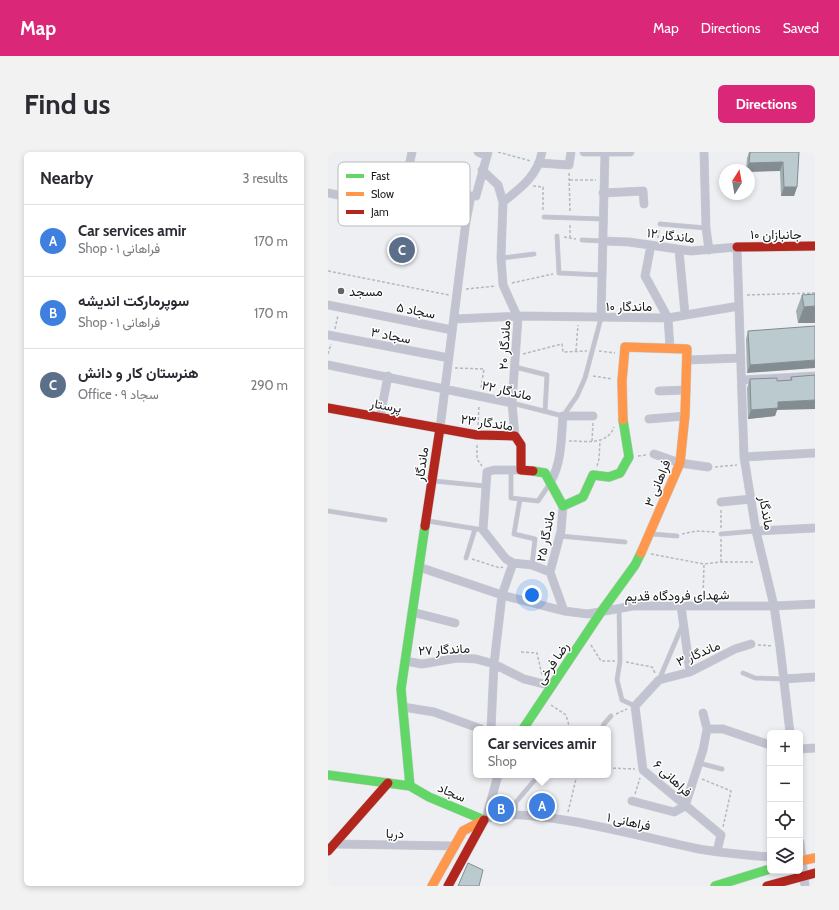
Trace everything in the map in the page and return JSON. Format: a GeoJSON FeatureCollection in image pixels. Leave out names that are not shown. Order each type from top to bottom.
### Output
{"type":"FeatureCollection","features":[{"type":"Feature","properties":{"kind":"street"},"geometry":{"type":"LineString","coordinates":[[410,162],[412,152]]}},
{"type":"Feature","properties":{"kind":"street"},"geometry":{"type":"LineString","coordinates":[[478,152],[487,154]]}},
{"type":"Feature","properties":{"kind":"street"},"geometry":{"type":"LineString","coordinates":[[503,202],[525,185],[540,163],[542,152]]}},
{"type":"Feature","properties":{"kind":"street"},"geometry":{"type":"LineString","coordinates":[[540,163],[569,165],[571,152]]}},
{"type":"Feature","properties":{"kind":"street"},"geometry":{"type":"LineString","coordinates":[[584,152],[630,152]]}},
{"type":"Feature","properties":{"kind":"street"},"geometry":{"type":"LineString","coordinates":[[601,318],[605,152]]}},
{"type":"Feature","properties":{"kind":"street"},"geometry":{"type":"LineString","coordinates":[[704,152],[706,228],[709,250]]}},
{"type":"Feature","properties":{"kind":"street","name":"ماندگار"},"geometry":{"type":"LineString","coordinates":[[470,201],[471,196],[476,196],[487,154]]}},
{"type":"Feature","properties":{"kind":"street","name":"ماندگار ۲۰"},"geometry":{"type":"LineString","coordinates":[[482,170],[498,185],[503,202],[503,285],[518,318],[512,402],[515,436]]}},
{"type":"Feature","properties":{"kind":"street"},"geometry":{"type":"LineString","coordinates":[[603,193],[643,191],[644,204]]}},
{"type":"Feature","properties":{"kind":"street"},"geometry":{"type":"LineString","coordinates":[[328,193],[338,195]]}},
{"type":"Feature","properties":{"kind":"street","name":"ماندگار"},"geometry":{"type":"LineString","coordinates":[[410,786],[401,689],[440,428],[465,226]]}},
{"type":"Feature","properties":{"kind":"street","name":"ماندگار ۱۲"},"geometry":{"type":"LineString","coordinates":[[603,241],[629,242],[691,252],[737,247]]}},
{"type":"Feature","properties":{"kind":"street"},"geometry":{"type":"LineString","coordinates":[[490,726],[494,664],[502,595],[513,563],[506,559],[483,530],[487,472],[511,469],[545,473],[563,506],[583,497],[593,475],[609,477],[620,472],[629,457],[623,417],[622,381],[625,347],[670,348],[668,318],[645,276],[653,246]]}},
{"type":"Feature","properties":{"kind":"street","name":"جانبازان ۱۰"},"geometry":{"type":"LineString","coordinates":[[737,247],[815,246]]}},
{"type":"Feature","properties":{"kind":"street","name":"ماندگار"},"geometry":{"type":"LineString","coordinates":[[737,247],[739,306],[744,332],[741,358],[744,460],[756,531],[774,606],[790,730]]}},
{"type":"Feature","properties":{"kind":"street"},"geometry":{"type":"LineString","coordinates":[[679,250],[685,314]]}},
{"type":"Feature","properties":{"kind":"street","name":"سجاد ۵"},"geometry":{"type":"LineString","coordinates":[[328,305],[452,330]]}},
{"type":"Feature","properties":{"kind":"street","name":"ماندگار ۱۰"},"geometry":{"type":"LineString","coordinates":[[454,319],[484,317],[518,318],[523,316],[668,318],[739,306]]}},
{"type":"Feature","properties":{"kind":"street","name":"سجاد ۳"},"geometry":{"type":"LineString","coordinates":[[328,335],[448,358]]}},
{"type":"Feature","properties":{"kind":"street","name":"فراهانی ۳"},"geometry":{"type":"LineString","coordinates":[[602,612],[635,565],[642,552],[680,463],[685,416],[687,349],[670,348]]}},
{"type":"Feature","properties":{"kind":"street"},"geometry":{"type":"LineString","coordinates":[[687,360],[741,358]]}},
{"type":"Feature","properties":{"kind":"street","name":"ماندگار ۲۲"},"geometry":{"type":"LineString","coordinates":[[328,365],[512,402]]}},
{"type":"Feature","properties":{"kind":"street"},"geometry":{"type":"LineString","coordinates":[[380,418],[388,376]]}},
{"type":"Feature","properties":{"kind":"street"},"geometry":{"type":"LineString","coordinates":[[742,380],[815,376]]}},
{"type":"Feature","properties":{"kind":"street"},"geometry":{"type":"LineString","coordinates":[[660,391],[686,390]]}},
{"type":"Feature","properties":{"kind":"street","name":"پرستار"},"geometry":{"type":"LineString","coordinates":[[328,408],[440,428]]}},
{"type":"Feature","properties":{"kind":"street"},"geometry":{"type":"LineString","coordinates":[[551,482],[556,474],[561,453],[562,416],[593,416]]}},
{"type":"Feature","properties":{"kind":"street"},"geometry":{"type":"LineString","coordinates":[[649,419],[685,416]]}},
{"type":"Feature","properties":{"kind":"street","name":"ماندگار ۲۳"},"geometry":{"type":"LineString","coordinates":[[440,428],[478,434],[515,436],[521,445],[521,470]]}},
{"type":"Feature","properties":{"kind":"street"},"geometry":{"type":"LineString","coordinates":[[744,460],[815,453]]}},
{"type":"Feature","properties":{"kind":"street"},"geometry":{"type":"LineString","coordinates":[[654,454],[680,463],[708,467]]}},
{"type":"Feature","properties":{"kind":"street"},"geometry":{"type":"LineString","coordinates":[[720,502],[751,499]]}},
{"type":"Feature","properties":{"kind":"street","name":"ماندگار ۲۵"},"geometry":{"type":"LineString","coordinates":[[513,563],[532,565],[550,572],[560,536],[563,506]]}},
{"type":"Feature","properties":{"kind":"street"},"geometry":{"type":"LineString","coordinates":[[756,531],[815,528]]}},
{"type":"Feature","properties":{"kind":"street","name":"شهدای فرودگاه قدیم"},"geometry":{"type":"LineString","coordinates":[[420,568],[502,595],[564,611],[588,614],[633,606],[774,606],[815,604]]}},
{"type":"Feature","properties":{"kind":"street"},"geometry":{"type":"LineString","coordinates":[[550,572],[564,611]]}},
{"type":"Feature","properties":{"kind":"street"},"geometry":{"type":"LineString","coordinates":[[681,606],[682,626],[690,672]]}},
{"type":"Feature","properties":{"kind":"street"},"geometry":{"type":"LineString","coordinates":[[412,612],[455,623]]}},
{"type":"Feature","properties":{"kind":"street","name":"رضا فرخی"},"geometry":{"type":"LineString","coordinates":[[525,726],[543,699],[548,685],[583,640],[602,612]]}},
{"type":"Feature","properties":{"kind":"street","name":"ماندگار ۳"},"geometry":{"type":"LineString","coordinates":[[659,680],[690,672],[735,649],[751,644]]}},
{"type":"Feature","properties":{"kind":"street","name":"ماندگار ۲۷"},"geometry":{"type":"LineString","coordinates":[[405,661],[422,664],[457,658],[476,659],[494,664],[509,673],[548,685]]}},
{"type":"Feature","properties":{"kind":"street"},"geometry":{"type":"LineString","coordinates":[[784,679],[815,677]]}},
{"type":"Feature","properties":{"kind":"street"},"geometry":{"type":"LineString","coordinates":[[635,706],[659,680]]}},
{"type":"Feature","properties":{"kind":"street","name":"فراهانی ۶"},"geometry":{"type":"LineString","coordinates":[[635,706],[643,770],[721,835]]}},
{"type":"Feature","properties":{"kind":"street"},"geometry":{"type":"LineString","coordinates":[[403,707],[434,712],[474,726]]}},
{"type":"Feature","properties":{"kind":"street"},"geometry":{"type":"LineString","coordinates":[[632,801],[674,812],[685,806],[699,763],[707,729],[703,713]]}},
{"type":"Feature","properties":{"kind":"street"},"geometry":{"type":"LineString","coordinates":[[707,729],[723,729],[767,744]]}},
{"type":"Feature","properties":{"kind":"street"},"geometry":{"type":"LineString","coordinates":[[803,749],[815,748]]}},
{"type":"Feature","properties":{"kind":"street"},"geometry":{"type":"LineString","coordinates":[[328,775],[410,786]]}},
{"type":"Feature","properties":{"kind":"street"},"geometry":{"type":"LineString","coordinates":[[448,886],[485,819],[497,778]]}},
{"type":"Feature","properties":{"kind":"street"},"geometry":{"type":"LineString","coordinates":[[331,847],[388,783]]}},
{"type":"Feature","properties":{"kind":"street","name":"سجاد"},"geometry":{"type":"LineString","coordinates":[[410,786],[429,797],[485,819]]}},
{"type":"Feature","properties":{"kind":"street","name":"فراهانی ۱"},"geometry":{"type":"LineString","coordinates":[[485,819],[496,815],[514,815],[566,821],[717,852],[767,858]]}},
{"type":"Feature","properties":{"kind":"street"},"geometry":{"type":"LineString","coordinates":[[432,886],[463,831],[485,819]]}},
{"type":"Feature","properties":{"kind":"street"},"geometry":{"type":"LineString","coordinates":[[717,852],[721,835]]}},
{"type":"Feature","properties":{"kind":"street","name":"دریا"},"geometry":{"type":"LineString","coordinates":[[331,847],[455,846]]}},
{"type":"Feature","properties":{"kind":"street"},"geometry":{"type":"LineString","coordinates":[[803,861],[815,858]]}},
{"type":"Feature","properties":{"kind":"street"},"geometry":{"type":"LineString","coordinates":[[715,886],[767,870]]}},
{"type":"Feature","properties":{"kind":"street"},"geometry":{"type":"LineString","coordinates":[[803,871],[805,886]]}},
{"type":"Feature","properties":{"kind":"street"},"geometry":{"type":"LineString","coordinates":[[767,886],[815,873]]}},
{"type":"Feature","properties":{"kind":"lane"},"geometry":{"type":"LineString","coordinates":[[544,217],[603,219]]}},
{"type":"Feature","properties":{"kind":"lane"},"geometry":{"type":"LineString","coordinates":[[660,224],[706,228]]}},
{"type":"Feature","properties":{"kind":"lane"},"geometry":{"type":"LineString","coordinates":[[557,236],[559,273],[602,275]]}},
{"type":"Feature","properties":{"kind":"lane"},"geometry":{"type":"LineString","coordinates":[[582,240],[603,241]]}},
{"type":"Feature","properties":{"kind":"lane"},"geometry":{"type":"LineString","coordinates":[[502,258],[534,254]]}},
{"type":"Feature","properties":{"kind":"lane"},"geometry":{"type":"LineString","coordinates":[[562,416],[577,396],[586,374],[601,318]]}},
{"type":"Feature","properties":{"kind":"lane"},"geometry":{"type":"LineString","coordinates":[[515,367],[547,375],[545,412]]}},
{"type":"Feature","properties":{"kind":"lane","name":"ماندگار ۲۲"},"geometry":{"type":"LineString","coordinates":[[512,402],[562,416]]}},
{"type":"Feature","properties":{"kind":"lane"},"geometry":{"type":"LineString","coordinates":[[511,469],[511,498],[538,501],[551,482]]}},
{"type":"Feature","properties":{"kind":"lane"},"geometry":{"type":"LineString","coordinates":[[432,481],[485,486]]}},
{"type":"Feature","properties":{"kind":"lane"},"geometry":{"type":"LineString","coordinates":[[520,499],[514,534],[536,539],[532,565]]}},
{"type":"Feature","properties":{"kind":"lane"},"geometry":{"type":"LineString","coordinates":[[328,510],[385,520]]}},
{"type":"Feature","properties":{"kind":"lane"},"geometry":{"type":"LineString","coordinates":[[426,521],[483,530]]}},
{"type":"Feature","properties":{"kind":"lane"},"geometry":{"type":"LineString","coordinates":[[466,558],[475,528]]}},
{"type":"Feature","properties":{"kind":"lane"},"geometry":{"type":"LineString","coordinates":[[721,534],[756,531]]}},
{"type":"Feature","properties":{"kind":"lane"},"geometry":{"type":"LineString","coordinates":[[650,534],[677,536]]}},
{"type":"Feature","properties":{"kind":"lane"},"geometry":{"type":"LineString","coordinates":[[560,536],[625,542]]}},
{"type":"Feature","properties":{"kind":"lane"},"geometry":{"type":"LineString","coordinates":[[619,608],[620,661],[617,680],[622,700],[635,706]]}},
{"type":"Feature","properties":{"kind":"lane"},"geometry":{"type":"LineString","coordinates":[[659,680],[682,626]]}},
{"type":"Feature","properties":{"kind":"lane"},"geometry":{"type":"LineString","coordinates":[[743,673],[755,678],[784,679]]}},
{"type":"Feature","properties":{"kind":"lane"},"geometry":{"type":"LineString","coordinates":[[603,726],[611,716]]}},
{"type":"Feature","properties":{"kind":"lane"},"geometry":{"type":"LineString","coordinates":[[699,763],[722,770]]}},
{"type":"Feature","properties":{"kind":"lane"},"geometry":{"type":"LineString","coordinates":[[514,815],[516,802],[536,778]]}},
{"type":"Feature","properties":{"kind":"path"},"geometry":{"type":"LineString","coordinates":[[498,152],[540,163]]}},
{"type":"Feature","properties":{"kind":"path"},"geometry":{"type":"LineString","coordinates":[[569,165],[570,238]]}},
{"type":"Feature","properties":{"kind":"path"},"geometry":{"type":"LineString","coordinates":[[570,180],[604,180]]}},
{"type":"Feature","properties":{"kind":"path"},"geometry":{"type":"LineString","coordinates":[[525,185],[544,187],[544,217]]}},
{"type":"Feature","properties":{"kind":"path"},"geometry":{"type":"LineString","coordinates":[[653,246],[660,224]]}},
{"type":"Feature","properties":{"kind":"path"},"geometry":{"type":"LineString","coordinates":[[557,236],[582,240]]}},
{"type":"Feature","properties":{"kind":"path"},"geometry":{"type":"LineString","coordinates":[[328,271],[457,293],[559,273]]}},
{"type":"Feature","properties":{"kind":"path"},"geometry":{"type":"LineString","coordinates":[[739,296],[815,293]]}},
{"type":"Feature","properties":{"kind":"path"},"geometry":{"type":"LineString","coordinates":[[576,351],[578,317]]}},
{"type":"Feature","properties":{"kind":"path"},"geometry":{"type":"LineString","coordinates":[[516,356],[562,344],[563,352],[593,351],[625,354]]}},
{"type":"Feature","properties":{"kind":"path"},"geometry":{"type":"LineString","coordinates":[[447,368],[484,369],[480,396],[477,459],[487,472]]}},
{"type":"Feature","properties":{"kind":"path"},"geometry":{"type":"LineString","coordinates":[[586,374],[622,381]]}},
{"type":"Feature","properties":{"kind":"path"},"geometry":{"type":"LineString","coordinates":[[592,441],[593,416]]}},
{"type":"Feature","properties":{"kind":"path"},"geometry":{"type":"LineString","coordinates":[[561,440],[600,441],[612,433],[615,422],[623,417]]}},
{"type":"Feature","properties":{"kind":"path"},"geometry":{"type":"LineString","coordinates":[[593,475],[599,459],[600,441]]}},
{"type":"Feature","properties":{"kind":"path"},"geometry":{"type":"LineString","coordinates":[[627,460],[640,455],[654,454]]}},
{"type":"Feature","properties":{"kind":"path"},"geometry":{"type":"LineString","coordinates":[[708,467],[744,460]]}},
{"type":"Feature","properties":{"kind":"path"},"geometry":{"type":"LineString","coordinates":[[677,536],[696,531],[709,531],[721,534]]}},
{"type":"Feature","properties":{"kind":"path"},"geometry":{"type":"LineString","coordinates":[[642,552],[704,564],[721,562],[764,562]]}},
{"type":"Feature","properties":{"kind":"path"},"geometry":{"type":"LineString","coordinates":[[466,558],[500,568],[513,563]]}},
{"type":"Feature","properties":{"kind":"path"},"geometry":{"type":"LineString","coordinates":[[703,606],[704,564]]}},
{"type":"Feature","properties":{"kind":"path"},"geometry":{"type":"LineString","coordinates":[[583,640],[592,646],[601,661],[620,661],[652,667],[659,680]]}},
{"type":"Feature","properties":{"kind":"path"},"geometry":{"type":"LineString","coordinates":[[751,644],[780,647]]}},
{"type":"Feature","properties":{"kind":"path"},"geometry":{"type":"LineString","coordinates":[[521,652],[537,653],[548,685]]}},
{"type":"Feature","properties":{"kind":"path"},"geometry":{"type":"LineString","coordinates":[[543,699],[566,715],[569,726]]}},
{"type":"Feature","properties":{"kind":"path"},"geometry":{"type":"LineString","coordinates":[[611,716],[635,706]]}},
{"type":"Feature","properties":{"kind":"path"},"geometry":{"type":"LineString","coordinates":[[611,768],[643,770],[632,801]]}},
{"type":"Feature","properties":{"kind":"path"},"geometry":{"type":"LineString","coordinates":[[695,776],[731,791],[721,835]]}},
{"type":"Feature","properties":{"kind":"path"},"geometry":{"type":"LineString","coordinates":[[566,821],[576,778]]}},
{"type":"Feature","properties":{"kind":"building"},"geometry":{"type":"Polygon","coordinates":[[[750,152],[799,152],[797,187],[784,187],[783,162],[749,163],[750,152]]]}},
{"type":"Feature","properties":{"kind":"building"},"geometry":{"type":"Polygon","coordinates":[[[815,294],[815,306],[804,307],[802,295],[815,294]]]}},
{"type":"Feature","properties":{"kind":"building"},"geometry":{"type":"Polygon","coordinates":[[[815,326],[815,360],[750,365],[748,331],[815,326]]]}},
{"type":"Feature","properties":{"kind":"building"},"geometry":{"type":"Polygon","coordinates":[[[815,375],[815,400],[778,402],[778,408],[751,410],[750,379],[777,378],[777,381],[792,380],[791,377],[815,375]]]}},
{"type":"Feature","properties":{"kind":"building"},"geometry":{"type":"Polygon","coordinates":[[[468,863],[483,870],[479,886],[458,886],[468,863]]]}},
{"type":"Feature","properties":{"kind":"traffic: fast"},"geometry":{"type":"LineString","coordinates":[[533,471],[545,473],[563,506],[583,497],[593,475],[609,477],[620,473],[629,457],[623,420]]}},
{"type":"Feature","properties":{"kind":"traffic: fast"},"geometry":{"type":"LineString","coordinates":[[410,786],[401,689],[425,526]]}},
{"type":"Feature","properties":{"kind":"traffic: fast"},"geometry":{"type":"LineString","coordinates":[[525,726],[601,612],[635,565],[641,553]]}},
{"type":"Feature","properties":{"kind":"traffic: fast"},"geometry":{"type":"LineString","coordinates":[[328,775],[410,786],[429,797],[484,820]]}},
{"type":"Feature","properties":{"kind":"traffic: fast"},"geometry":{"type":"LineString","coordinates":[[715,886],[767,870]]}},
{"type":"Feature","properties":{"kind":"traffic: slow"},"geometry":{"type":"LineString","coordinates":[[623,420],[622,381],[625,347],[687,349],[685,415],[680,463],[641,553]]}},
{"type":"Feature","properties":{"kind":"traffic: slow"},"geometry":{"type":"LineString","coordinates":[[432,886],[463,831],[484,820]]}},
{"type":"Feature","properties":{"kind":"traffic: slow"},"geometry":{"type":"LineString","coordinates":[[803,860],[815,858]]}},
{"type":"Feature","properties":{"kind":"traffic: jam"},"geometry":{"type":"LineString","coordinates":[[737,247],[815,246]]}},
{"type":"Feature","properties":{"kind":"traffic: jam"},"geometry":{"type":"LineString","coordinates":[[328,408],[477,435],[515,436],[521,445],[521,470],[533,471]]}},
{"type":"Feature","properties":{"kind":"traffic: jam"},"geometry":{"type":"LineString","coordinates":[[425,526],[440,428]]}},
{"type":"Feature","properties":{"kind":"traffic: jam"},"geometry":{"type":"LineString","coordinates":[[328,851],[388,783]]}},
{"type":"Feature","properties":{"kind":"traffic: jam"},"geometry":{"type":"LineString","coordinates":[[448,886],[484,820]]}},
{"type":"Feature","properties":{"kind":"traffic: jam"},"geometry":{"type":"LineString","coordinates":[[767,886],[815,873]]}},
{"type":"Feature","properties":{"kind":"place","name":"هنرستان کار و دانش"},"geometry":{"type":"Point","coordinates":[402,250]}},
{"type":"Feature","properties":{"kind":"place","name":"مسجد"},"geometry":{"type":"Point","coordinates":[341,291]}},
{"type":"Feature","properties":{"kind":"place","name":"Car services amir"},"geometry":{"type":"Point","coordinates":[542,806]}},
{"type":"Feature","properties":{"kind":"place","name":"سوپرمارکت اندیشه"},"geometry":{"type":"Point","coordinates":[501,809]}}]}
